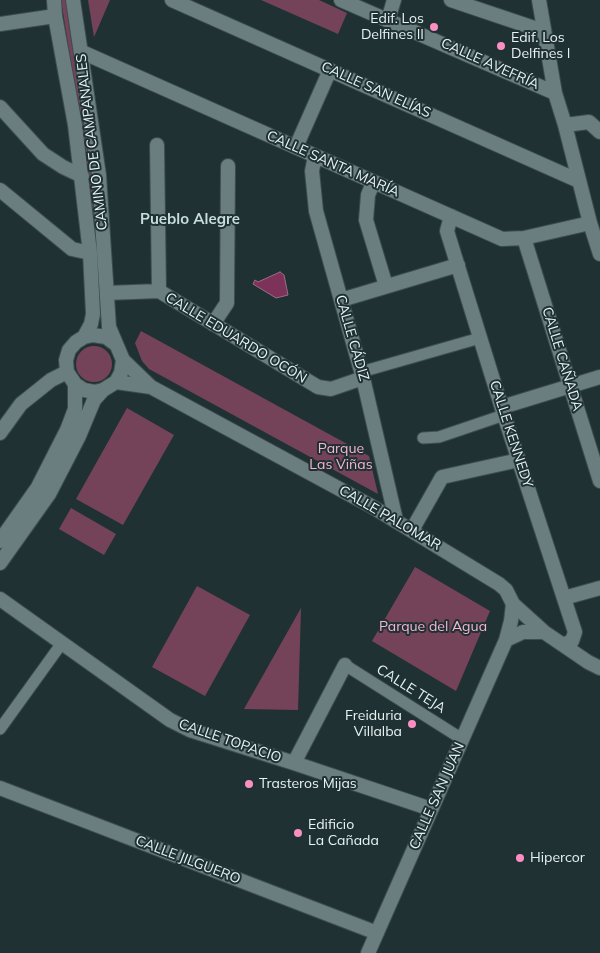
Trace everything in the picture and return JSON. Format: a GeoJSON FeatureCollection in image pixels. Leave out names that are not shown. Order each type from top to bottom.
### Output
{"type":"FeatureCollection","features":[{"type":"Feature","properties":{"kind":"street","name":"CAMINO DE CAMPANALES"},"geometry":{"type":"LineString","coordinates":[[54,0],[55,16],[75,125],[90,253],[92,314],[84,337]]}},
{"type":"Feature","properties":{"kind":"street","name":"CAMINO DE CAMPANALES"},"geometry":{"type":"LineString","coordinates":[[73,0],[99,175],[109,327],[114,343]]}},
{"type":"Feature","properties":{"kind":"street","name":"CALLE SAN ELÍAS"},"geometry":{"type":"LineString","coordinates":[[172,0],[579,181]]}},
{"type":"Feature","properties":{"kind":"street","name":"CALLE AVEFRÍA"},"geometry":{"type":"LineString","coordinates":[[341,0],[555,93]]}},
{"type":"Feature","properties":{"kind":"street"},"geometry":{"type":"LineString","coordinates":[[388,20],[394,0]]}},
{"type":"Feature","properties":{"kind":"street"},"geometry":{"type":"LineString","coordinates":[[451,0],[543,31]]}},
{"type":"Feature","properties":{"kind":"street"},"geometry":{"type":"LineString","coordinates":[[539,0],[555,93],[600,254]]}},
{"type":"Feature","properties":{"kind":"street"},"geometry":{"type":"LineString","coordinates":[[0,24],[55,16]]}},
{"type":"Feature","properties":{"kind":"street","name":"CALLE SANTA MARÍA"},"geometry":{"type":"LineString","coordinates":[[82,52],[502,239],[524,238],[590,223]]}},
{"type":"Feature","properties":{"kind":"street"},"geometry":{"type":"LineString","coordinates":[[296,148],[330,70]]}},
{"type":"Feature","properties":{"kind":"street"},"geometry":{"type":"LineString","coordinates":[[0,106],[43,154],[82,176]]}},
{"type":"Feature","properties":{"kind":"street"},"geometry":{"type":"LineString","coordinates":[[565,125],[589,122],[600,132]]}},
{"type":"Feature","properties":{"kind":"street"},"geometry":{"type":"LineString","coordinates":[[156,144],[159,291]]}},
{"type":"Feature","properties":{"kind":"street","name":"CALLE CÁDIZ"},"geometry":{"type":"LineString","coordinates":[[315,156],[312,171],[316,211],[362,375],[396,520]]}},
{"type":"Feature","properties":{"kind":"street"},"geometry":{"type":"LineString","coordinates":[[214,324],[227,303],[228,166]]}},
{"type":"Feature","properties":{"kind":"street"},"geometry":{"type":"LineString","coordinates":[[373,183],[368,195],[366,220],[386,286]]}},
{"type":"Feature","properties":{"kind":"street"},"geometry":{"type":"LineString","coordinates":[[0,190],[72,249],[90,253]]}},
{"type":"Feature","properties":{"kind":"street","name":"CALLE KENNEDY"},"geometry":{"type":"LineString","coordinates":[[451,216],[447,231],[575,632],[572,641],[563,645]]}},
{"type":"Feature","properties":{"kind":"street","name":"CALLE CAÑADA"},"geometry":{"type":"LineString","coordinates":[[524,238],[600,481]]}},
{"type":"Feature","properties":{"kind":"street"},"geometry":{"type":"LineString","coordinates":[[341,300],[458,265]]}},
{"type":"Feature","properties":{"kind":"street","name":"CALLE EDUARDO OCÓN"},"geometry":{"type":"LineString","coordinates":[[107,293],[159,291],[318,387],[331,389],[362,375]]}},
{"type":"Feature","properties":{"kind":"street"},"geometry":{"type":"LineString","coordinates":[[0,541],[38,487],[67,430],[75,409],[71,378],[66,360],[69,350],[84,337],[93,335],[106,337],[114,343],[122,360],[121,373],[116,382],[103,390],[94,400],[79,436],[49,494],[0,563]]}},
{"type":"Feature","properties":{"kind":"street"},"geometry":{"type":"LineString","coordinates":[[362,375],[480,338]]}},
{"type":"Feature","properties":{"kind":"street","name":"CALLE PALOMAR"},"geometry":{"type":"LineString","coordinates":[[122,360],[151,388],[363,501],[499,584],[506,590],[513,604],[544,632],[600,668]]}},
{"type":"Feature","properties":{"kind":"street"},"geometry":{"type":"LineString","coordinates":[[423,438],[439,437],[503,411],[600,377]]}},
{"type":"Feature","properties":{"kind":"street"},"geometry":{"type":"LineString","coordinates":[[0,433],[21,404],[51,380],[71,378],[84,390],[95,392],[103,390]]}},
{"type":"Feature","properties":{"kind":"street","name":"CALLE PALOMAR"},"geometry":{"type":"LineString","coordinates":[[116,382],[151,388]]}},
{"type":"Feature","properties":{"kind":"street"},"geometry":{"type":"LineString","coordinates":[[412,530],[442,477],[519,460]]}},
{"type":"Feature","properties":{"kind":"street"},"geometry":{"type":"LineString","coordinates":[[564,598],[600,588]]}},
{"type":"Feature","properties":{"kind":"street","name":"CALLE TOPACIO"},"geometry":{"type":"LineString","coordinates":[[0,599],[170,720],[190,730],[431,809]]}},
{"type":"Feature","properties":{"kind":"street"},"geometry":{"type":"LineString","coordinates":[[506,640],[512,621],[513,604]]}},
{"type":"Feature","properties":{"kind":"street"},"geometry":{"type":"LineString","coordinates":[[506,640],[524,632],[544,632]]}},
{"type":"Feature","properties":{"kind":"street","name":"CALLE SAN JUAN"},"geometry":{"type":"LineString","coordinates":[[368,953],[506,640]]}},
{"type":"Feature","properties":{"kind":"street"},"geometry":{"type":"LineString","coordinates":[[0,729],[62,643]]}},
{"type":"Feature","properties":{"kind":"street"},"geometry":{"type":"LineString","coordinates":[[294,763],[345,666]]}},
{"type":"Feature","properties":{"kind":"street","name":"CALLE TEJA"},"geometry":{"type":"LineString","coordinates":[[345,666],[462,739]]}},
{"type":"Feature","properties":{"kind":"street","name":"CALLE JILGUERO"},"geometry":{"type":"LineString","coordinates":[[0,788],[377,933]]}},
{"type":"Feature","properties":{"kind":"green space"},"geometry":{"type":"Polygon","coordinates":[[[61,0],[67,0],[92,174],[102,310],[98,309],[81,125],[61,0]]]}},
{"type":"Feature","properties":{"kind":"green space"},"geometry":{"type":"Polygon","coordinates":[[[88,0],[110,0],[94,37],[88,0]]]}},
{"type":"Feature","properties":{"kind":"green space"},"geometry":{"type":"Polygon","coordinates":[[[261,0],[319,0],[347,13],[338,34],[261,0]]]}},
{"type":"Feature","properties":{"kind":"green space","name":"Parque Las Viñas"},"geometry":{"type":"Polygon","coordinates":[[[141,331],[369,456],[378,494],[149,369],[142,361],[135,343],[141,331]]]}},
{"type":"Feature","properties":{"kind":"green space"},"geometry":{"type":"Polygon","coordinates":[[[94,346],[107,351],[112,364],[107,377],[94,382],[81,377],[76,364],[81,351],[94,346]]]}},
{"type":"Feature","properties":{"kind":"green space"},"geometry":{"type":"Polygon","coordinates":[[[127,408],[174,435],[123,525],[76,499],[127,408]]]}},
{"type":"Feature","properties":{"kind":"green space"},"geometry":{"type":"Polygon","coordinates":[[[71,508],[116,534],[104,555],[59,529],[71,508]]]}},
{"type":"Feature","properties":{"kind":"green space","name":"Parque del Agua"},"geometry":{"type":"Polygon","coordinates":[[[415,567],[490,611],[456,691],[372,641],[415,567]]]}},
{"type":"Feature","properties":{"kind":"green space"},"geometry":{"type":"Polygon","coordinates":[[[197,586],[250,615],[205,696],[152,667],[197,586]]]}},
{"type":"Feature","properties":{"kind":"green space"},"geometry":{"type":"Polygon","coordinates":[[[301,608],[298,710],[244,709],[301,608]]]}},
{"type":"Feature","properties":{"kind":"shaded area"},"geometry":{"type":"Polygon","coordinates":[[[280,272],[284,275],[288,295],[276,298],[253,284],[255,280],[258,282],[280,272]]]}},
{"type":"Feature","properties":{"kind":"place","name":"Edif. Los Delfines II"},"geometry":{"type":"Point","coordinates":[434,27]}},
{"type":"Feature","properties":{"kind":"place","name":"Edif. Los Delfines I"},"geometry":{"type":"Point","coordinates":[501,46]}},
{"type":"Feature","properties":{"kind":"place","name":"Freiduria Villalba"},"geometry":{"type":"Point","coordinates":[412,724]}},
{"type":"Feature","properties":{"kind":"place","name":"Trasteros Mijas"},"geometry":{"type":"Point","coordinates":[249,784]}},
{"type":"Feature","properties":{"kind":"place","name":"Edificio La Cañada"},"geometry":{"type":"Point","coordinates":[298,833]}},
{"type":"Feature","properties":{"kind":"place","name":"Hipercor"},"geometry":{"type":"Point","coordinates":[520,858]}},
{"type":"Feature","properties":{"kind":"district","name":"Pueblo Alegre"},"geometry":{"type":"Point","coordinates":[190,219]}}]}
